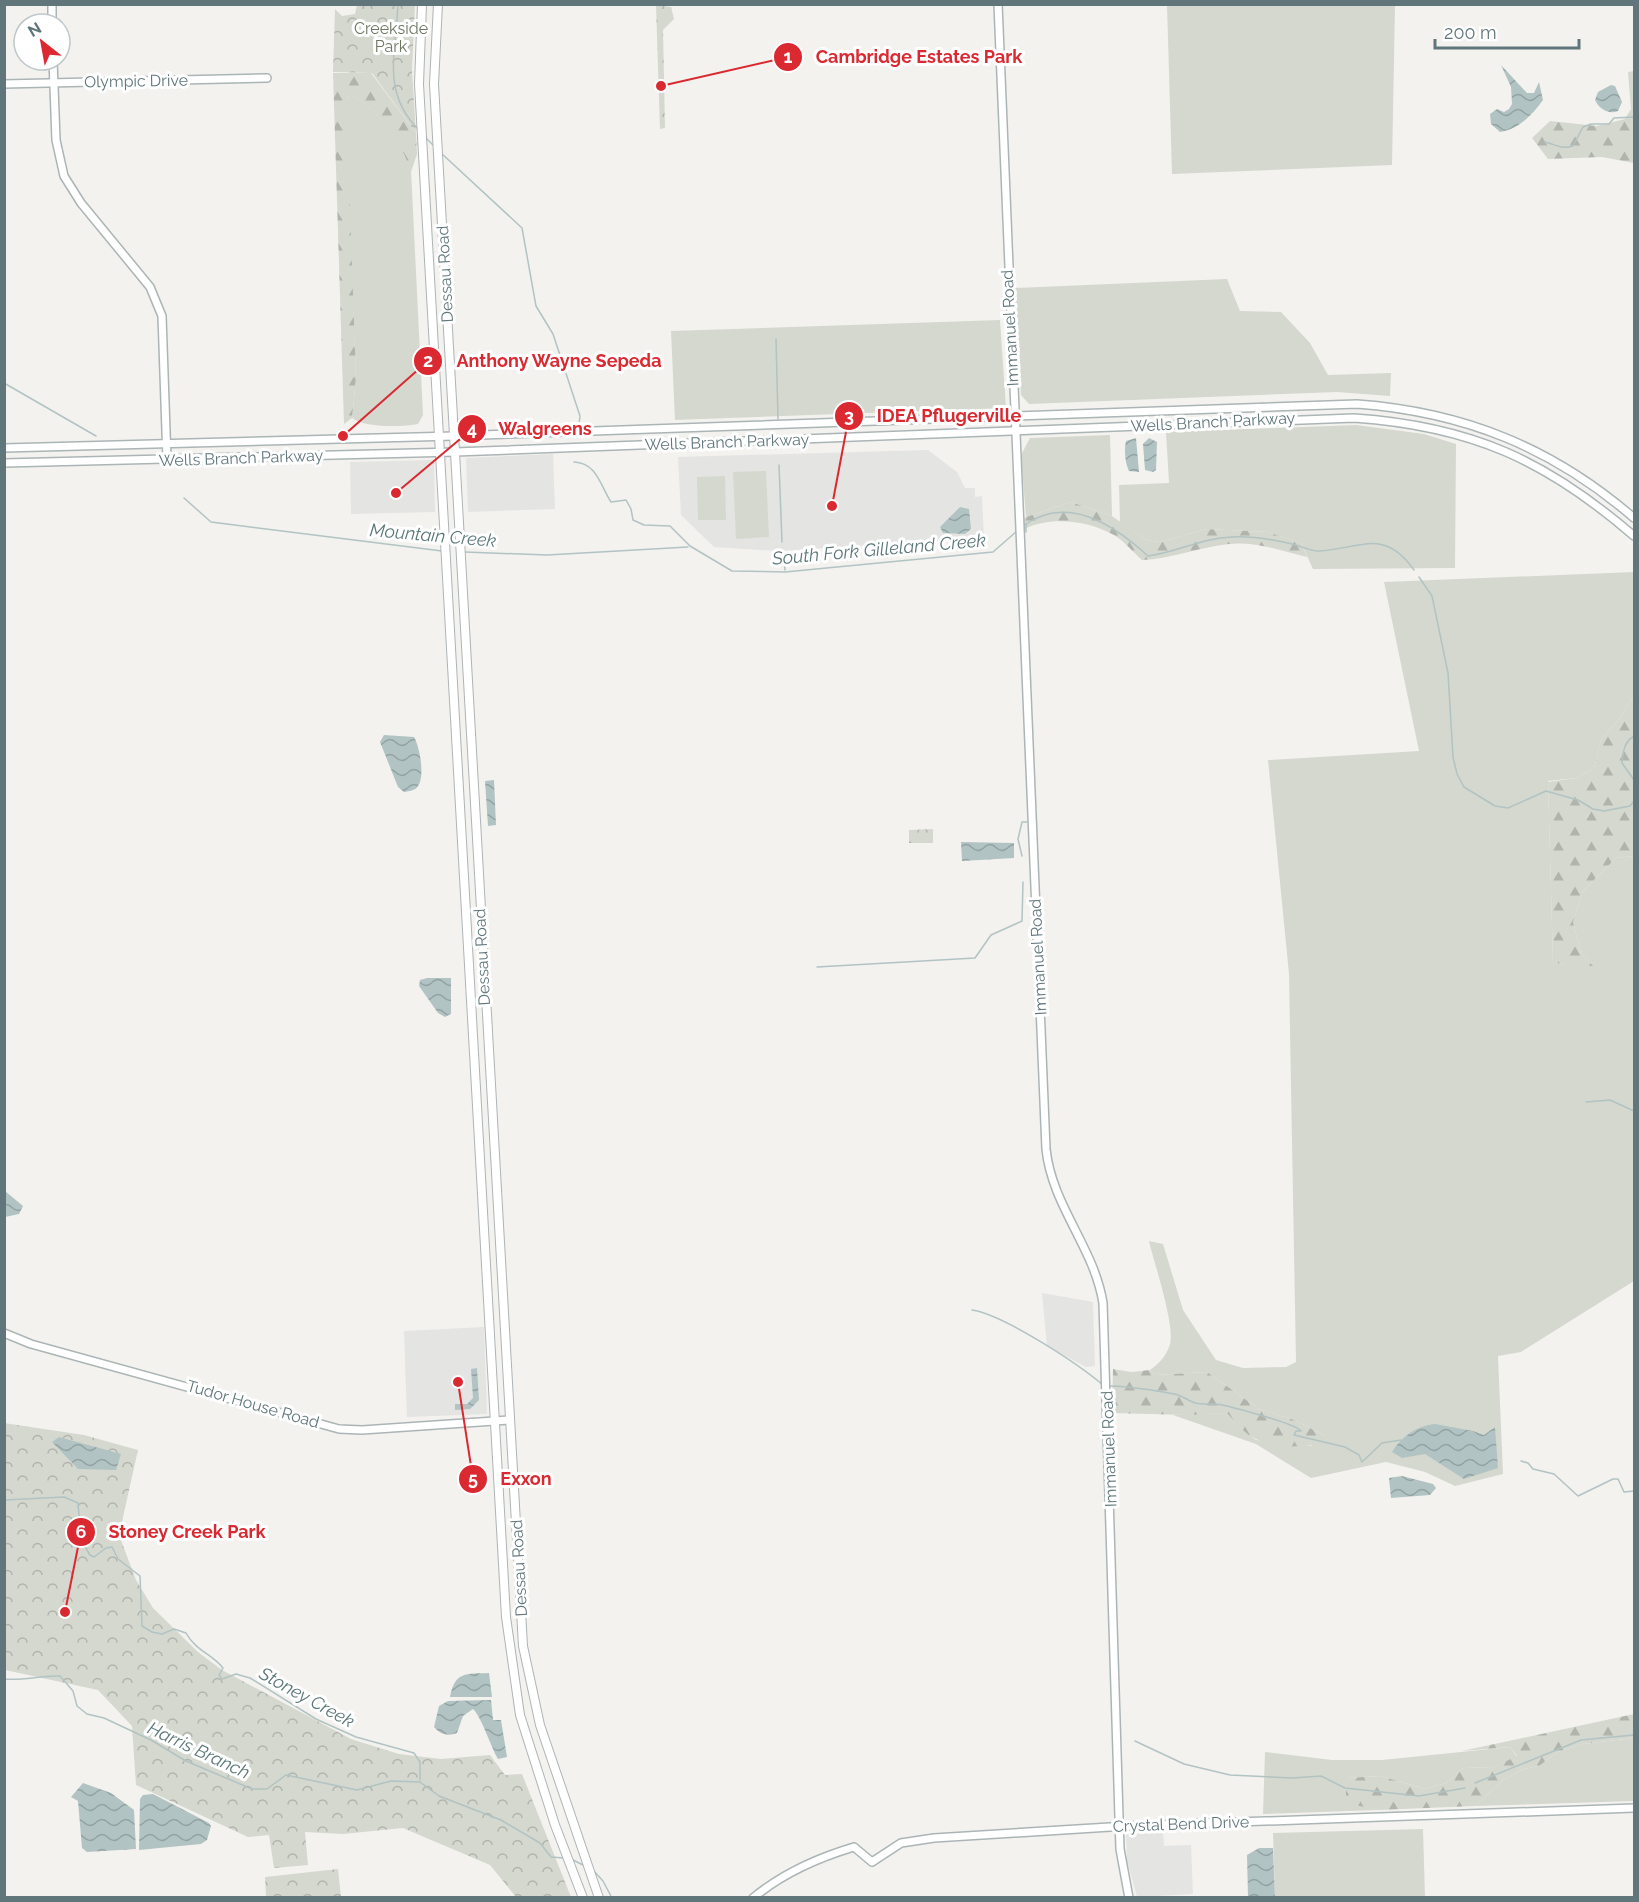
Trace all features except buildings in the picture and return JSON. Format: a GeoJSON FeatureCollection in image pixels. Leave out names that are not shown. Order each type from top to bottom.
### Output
{"type":"FeatureCollection","features":[{"type":"Feature","properties":{"kind":"main road","name":"Dessau Road"},"geometry":{"type":"LineString","coordinates":[[422,4],[419,84],[506,1617],[520,1715],[555,1825],[582,1898]]}},
{"type":"Feature","properties":{"kind":"main road","name":"Dessau Road"},"geometry":{"type":"LineString","coordinates":[[438,4],[434,84],[523,1646],[540,1725],[599,1898]]}},
{"type":"Feature","properties":{"kind":"main road"},"geometry":{"type":"LineString","coordinates":[[419,84],[434,84]]}},
{"type":"Feature","properties":{"kind":"street","name":"Immanuel Road"},"geometry":{"type":"LineString","coordinates":[[998,4],[1046,1149],[1054,1189],[1098,1278],[1105,1322],[1119,1826],[1122,1862],[1129,1898]]}},
{"type":"Feature","properties":{"kind":"street"},"geometry":{"type":"LineString","coordinates":[[54,72],[56,140],[64,176],[81,203],[150,287],[162,316],[167,460]]}},
{"type":"Feature","properties":{"kind":"street","name":"Olympic Drive"},"geometry":{"type":"LineString","coordinates":[[4,84],[267,78]]}},
{"type":"Feature","properties":{"kind":"street","name":"Wells Branch Parkway"},"geometry":{"type":"LineString","coordinates":[[4,448],[440,437],[1014,417],[1297,404],[1357,404],[1428,413],[1473,424],[1557,460],[1593,484],[1635,518]]}},
{"type":"Feature","properties":{"kind":"street","name":"Wells Branch Parkway"},"geometry":{"type":"LineString","coordinates":[[4,463],[455,452],[1298,418],[1354,418],[1425,426],[1469,438],[1550,472],[1585,495],[1635,536]]}},
{"type":"Feature","properties":{"kind":"street"},"geometry":{"type":"LineString","coordinates":[[779,425],[779,440]]}},
{"type":"Feature","properties":{"kind":"street"},"geometry":{"type":"LineString","coordinates":[[668,429],[669,444]]}},
{"type":"Feature","properties":{"kind":"street"},"geometry":{"type":"LineString","coordinates":[[542,433],[542,449]]}},
{"type":"Feature","properties":{"kind":"street"},"geometry":{"type":"LineString","coordinates":[[352,439],[353,455]]}},
{"type":"Feature","properties":{"kind":"street","name":"Tudor House Road"},"geometry":{"type":"LineString","coordinates":[[4,1333],[31,1344],[339,1429],[362,1430],[509,1420]]}},
{"type":"Feature","properties":{"kind":"street","name":"Crystal Bend Drive"},"geometry":{"type":"LineString","coordinates":[[753,1898],[801,1866],[854,1847],[872,1862],[890,1848],[913,1840],[1119,1826],[1635,1808]]}},
{"type":"Feature","properties":{"kind":"shaded area"},"geometry":{"type":"Polygon","coordinates":[[[928,450],[957,472],[965,488],[975,488],[975,497],[982,496],[984,538],[778,551],[714,547],[681,515],[678,457],[928,450]]]}},
{"type":"Feature","properties":{"kind":"shaded area"},"geometry":{"type":"Polygon","coordinates":[[[553,454],[555,509],[468,512],[466,458],[553,454]]]}},
{"type":"Feature","properties":{"kind":"shaded area"},"geometry":{"type":"Polygon","coordinates":[[[434,460],[435,512],[351,514],[350,462],[434,460]]]}},
{"type":"Feature","properties":{"kind":"shaded area"},"geometry":{"type":"Polygon","coordinates":[[[1042,1293],[1093,1302],[1095,1366],[1086,1367],[1047,1346],[1042,1293]]]}},
{"type":"Feature","properties":{"kind":"shaded area"},"geometry":{"type":"Polygon","coordinates":[[[484,1327],[487,1414],[407,1417],[404,1331],[484,1327]]]}},
{"type":"Feature","properties":{"kind":"shaded area"},"geometry":{"type":"Polygon","coordinates":[[[1163,1831],[1164,1846],[1191,1845],[1193,1894],[1137,1897],[1127,1861],[1126,1833],[1163,1831]]]}},
{"type":"Feature","properties":{"kind":"green space","name":"Creekside Park"},"geometry":{"type":"Polygon","coordinates":[[[357,5],[415,5],[412,70],[416,133],[372,73],[333,72],[335,9],[342,16],[355,14],[357,5]]]}},
{"type":"Feature","properties":{"kind":"green space"},"geometry":{"type":"Polygon","coordinates":[[[656,5],[671,7],[674,19],[663,30],[665,128],[660,129],[656,5]]]}},
{"type":"Feature","properties":{"kind":"green space"},"geometry":{"type":"Polygon","coordinates":[[[1167,5],[1395,5],[1392,165],[1172,174],[1167,5]]]}},
{"type":"Feature","properties":{"kind":"green space"},"geometry":{"type":"Polygon","coordinates":[[[1634,71],[1634,163],[1602,157],[1548,159],[1532,138],[1550,121],[1597,126],[1625,119],[1631,109],[1628,72],[1634,71]]]}},
{"type":"Feature","properties":{"kind":"green space"},"geometry":{"type":"Polygon","coordinates":[[[333,73],[371,73],[416,133],[417,154],[411,172],[402,149],[381,119],[352,95],[346,99],[356,378],[352,418],[344,424],[333,73]]]}},
{"type":"Feature","properties":{"kind":"green space"},"geometry":{"type":"Polygon","coordinates":[[[352,95],[380,118],[388,128],[402,148],[411,170],[423,415],[418,424],[374,425],[352,418],[356,378],[345,110],[346,99],[352,95]]]}},
{"type":"Feature","properties":{"kind":"green space"},"geometry":{"type":"Polygon","coordinates":[[[1227,279],[1240,311],[1281,312],[1310,343],[1328,375],[1391,373],[1390,396],[1337,392],[1029,404],[1021,395],[1014,288],[1227,279]]]}},
{"type":"Feature","properties":{"kind":"green space"},"geometry":{"type":"Polygon","coordinates":[[[1000,320],[1006,408],[675,420],[671,331],[1000,320]]]}},
{"type":"Feature","properties":{"kind":"green space"},"geometry":{"type":"Polygon","coordinates":[[[1356,425],[1424,434],[1456,444],[1455,568],[1313,569],[1301,543],[1268,532],[1207,529],[1160,542],[1146,540],[1120,522],[1119,485],[1169,483],[1166,432],[1356,425]]]}},
{"type":"Feature","properties":{"kind":"green space"},"geometry":{"type":"Polygon","coordinates":[[[1110,435],[1112,516],[1071,502],[1026,517],[1021,455],[1030,438],[1110,435]]]}},
{"type":"Feature","properties":{"kind":"green space"},"geometry":{"type":"Polygon","coordinates":[[[766,471],[769,537],[736,539],[733,472],[766,471]]]}},
{"type":"Feature","properties":{"kind":"green space"},"geometry":{"type":"Polygon","coordinates":[[[725,476],[726,520],[698,520],[697,477],[725,476]]]}},
{"type":"Feature","properties":{"kind":"green space"},"geometry":{"type":"Polygon","coordinates":[[[1071,502],[1112,516],[1146,540],[1160,542],[1207,529],[1268,532],[1301,543],[1307,557],[1268,547],[1239,543],[1164,558],[1142,560],[1118,537],[1081,523],[1046,522],[1024,529],[1022,519],[1071,502]]]}},
{"type":"Feature","properties":{"kind":"green space"},"geometry":{"type":"Polygon","coordinates":[[[1634,572],[1634,695],[1620,718],[1601,740],[1594,768],[1576,778],[1548,781],[1553,963],[1592,965],[1581,953],[1573,922],[1583,891],[1616,858],[1634,856],[1634,1281],[1521,1352],[1498,1356],[1503,1474],[1455,1486],[1425,1472],[1386,1462],[1311,1478],[1256,1444],[1173,1415],[1228,1413],[1243,1430],[1256,1440],[1311,1446],[1326,1436],[1294,1420],[1259,1409],[1207,1372],[1155,1375],[1150,1370],[1167,1352],[1171,1335],[1167,1308],[1149,1241],[1163,1244],[1183,1310],[1216,1360],[1243,1368],[1286,1367],[1296,1362],[1289,974],[1268,760],[1419,751],[1384,582],[1634,572]]]}},
{"type":"Feature","properties":{"kind":"green space"},"geometry":{"type":"Polygon","coordinates":[[[1634,695],[1634,856],[1616,858],[1583,891],[1573,922],[1581,953],[1593,966],[1553,963],[1548,782],[1576,778],[1594,768],[1601,740],[1620,718],[1634,695]]]}},
{"type":"Feature","properties":{"kind":"green space"},"geometry":{"type":"Polygon","coordinates":[[[933,829],[933,843],[909,843],[909,830],[933,829]]]}},
{"type":"Feature","properties":{"kind":"green space"},"geometry":{"type":"Polygon","coordinates":[[[1113,1369],[1131,1372],[1150,1370],[1155,1375],[1207,1372],[1259,1409],[1294,1420],[1326,1436],[1323,1443],[1315,1445],[1280,1446],[1252,1437],[1227,1413],[1187,1415],[1112,1413],[1113,1369]]]}},
{"type":"Feature","properties":{"kind":"green space"},"geometry":{"type":"Polygon","coordinates":[[[4,1423],[84,1435],[138,1450],[119,1535],[136,1580],[153,1608],[198,1652],[222,1670],[351,1739],[399,1754],[441,1759],[490,1755],[505,1775],[522,1774],[571,1897],[516,1897],[490,1865],[403,1828],[343,1834],[305,1832],[308,1865],[274,1868],[269,1835],[248,1837],[136,1785],[132,1726],[98,1690],[5,1670],[4,1423]]]}},
{"type":"Feature","properties":{"kind":"green space"},"geometry":{"type":"Polygon","coordinates":[[[1634,1714],[1634,1738],[1582,1744],[1558,1752],[1539,1766],[1524,1769],[1503,1780],[1475,1806],[1378,1810],[1346,1803],[1346,1778],[1381,1776],[1425,1789],[1446,1783],[1464,1768],[1494,1767],[1517,1756],[1510,1747],[1462,1751],[1634,1714]]]}},
{"type":"Feature","properties":{"kind":"green space"},"geometry":{"type":"Polygon","coordinates":[[[1634,1738],[1634,1801],[1475,1806],[1503,1780],[1524,1769],[1539,1766],[1558,1752],[1582,1744],[1634,1738]]]}},
{"type":"Feature","properties":{"kind":"green space"},"geometry":{"type":"Polygon","coordinates":[[[1510,1747],[1517,1757],[1494,1767],[1464,1768],[1446,1783],[1425,1789],[1381,1776],[1346,1778],[1346,1802],[1378,1810],[1263,1814],[1265,1752],[1332,1760],[1382,1760],[1510,1747]]]}},
{"type":"Feature","properties":{"kind":"green space"},"geometry":{"type":"Polygon","coordinates":[[[1423,1829],[1425,1897],[1275,1897],[1273,1833],[1423,1829]]]}},
{"type":"Feature","properties":{"kind":"green space"},"geometry":{"type":"Polygon","coordinates":[[[338,1869],[341,1897],[266,1897],[265,1877],[338,1869]]]}},
{"type":"Feature","properties":{"kind":"water"},"geometry":{"type":"Polygon","coordinates":[[[1501,65],[1527,93],[1534,93],[1539,82],[1543,100],[1524,121],[1500,132],[1491,124],[1490,114],[1497,109],[1504,112],[1512,104],[1511,87],[1501,65]]]}},
{"type":"Feature","properties":{"kind":"water"},"geometry":{"type":"Polygon","coordinates":[[[1611,85],[1615,86],[1622,102],[1618,111],[1615,112],[1605,110],[1595,100],[1598,92],[1611,85]]]}},
{"type":"Feature","properties":{"kind":"water"},"geometry":{"type":"Polygon","coordinates":[[[1136,438],[1139,472],[1129,471],[1125,456],[1126,441],[1136,438]]]}},
{"type":"Feature","properties":{"kind":"water"},"geometry":{"type":"Polygon","coordinates":[[[1149,438],[1157,442],[1156,470],[1153,472],[1145,470],[1143,444],[1149,438]]]}},
{"type":"Feature","properties":{"kind":"water"},"geometry":{"type":"Polygon","coordinates":[[[960,507],[969,509],[971,529],[965,534],[943,533],[940,527],[960,507]]]}},
{"type":"Feature","properties":{"kind":"water"},"geometry":{"type":"Polygon","coordinates":[[[384,735],[414,737],[420,755],[421,769],[420,782],[415,789],[404,792],[398,787],[380,742],[384,735]]]}},
{"type":"Feature","properties":{"kind":"water"},"geometry":{"type":"Polygon","coordinates":[[[494,780],[496,825],[488,826],[485,781],[494,780]]]}},
{"type":"Feature","properties":{"kind":"water"},"geometry":{"type":"Polygon","coordinates":[[[961,842],[1014,843],[1014,858],[962,861],[961,842]]]}},
{"type":"Feature","properties":{"kind":"water"},"geometry":{"type":"Polygon","coordinates":[[[451,978],[451,1014],[445,1017],[438,1013],[419,986],[420,980],[451,978]]]}},
{"type":"Feature","properties":{"kind":"water"},"geometry":{"type":"Polygon","coordinates":[[[5,1191],[23,1206],[19,1214],[5,1217],[5,1191]]]}},
{"type":"Feature","properties":{"kind":"water"},"geometry":{"type":"Polygon","coordinates":[[[477,1368],[479,1400],[470,1409],[455,1410],[455,1404],[467,1404],[473,1398],[471,1369],[477,1368]]]}},
{"type":"Feature","properties":{"kind":"water"},"geometry":{"type":"Polygon","coordinates":[[[1435,1424],[1484,1435],[1495,1427],[1498,1468],[1464,1479],[1425,1454],[1402,1458],[1392,1452],[1410,1433],[1435,1424]]]}},
{"type":"Feature","properties":{"kind":"water"},"geometry":{"type":"Polygon","coordinates":[[[59,1437],[121,1454],[116,1470],[78,1469],[52,1442],[59,1437]]]}},
{"type":"Feature","properties":{"kind":"water"},"geometry":{"type":"Polygon","coordinates":[[[1402,1476],[1433,1484],[1436,1488],[1430,1495],[1391,1498],[1389,1478],[1402,1476]]]}},
{"type":"Feature","properties":{"kind":"water"},"geometry":{"type":"Polygon","coordinates":[[[489,1673],[492,1697],[450,1697],[458,1678],[468,1674],[489,1673]]]}},
{"type":"Feature","properties":{"kind":"water"},"geometry":{"type":"Polygon","coordinates":[[[491,1700],[493,1720],[501,1720],[507,1757],[498,1759],[473,1709],[463,1716],[457,1733],[444,1734],[434,1727],[439,1706],[448,1701],[491,1700]]]}},
{"type":"Feature","properties":{"kind":"water"},"geometry":{"type":"Polygon","coordinates":[[[83,1783],[111,1793],[134,1810],[136,1849],[87,1852],[82,1848],[78,1801],[71,1797],[83,1783]]]}},
{"type":"Feature","properties":{"kind":"water"},"geometry":{"type":"Polygon","coordinates":[[[153,1794],[209,1823],[211,1826],[207,1840],[201,1844],[139,1850],[140,1799],[143,1795],[153,1794]]]}},
{"type":"Feature","properties":{"kind":"water"},"geometry":{"type":"Polygon","coordinates":[[[1259,1848],[1273,1848],[1275,1897],[1248,1897],[1247,1855],[1259,1848]]]}},
{"type":"Feature","properties":{"kind":"waterway","name":"South Fork Gilleland Creek"},"geometry":{"type":"LineString","coordinates":[[398,4],[394,55],[395,87],[407,116],[419,130]]}},
{"type":"Feature","properties":{"kind":"waterway"},"geometry":{"type":"LineString","coordinates":[[1544,142],[1561,147],[1573,146],[1583,127],[1591,124],[1609,124],[1614,118],[1634,117]]}},
{"type":"Feature","properties":{"kind":"waterway","name":"South Fork Gilleland Creek"},"geometry":{"type":"LineString","coordinates":[[426,138],[433,145]]}},
{"type":"Feature","properties":{"kind":"waterway","name":"South Fork Gilleland Creek"},"geometry":{"type":"LineString","coordinates":[[441,153],[522,228],[536,306],[553,334],[580,416],[579,424]]}},
{"type":"Feature","properties":{"kind":"waterway"},"geometry":{"type":"LineString","coordinates":[[776,339],[778,419]]}},
{"type":"Feature","properties":{"kind":"waterway","name":"Mountain Creek"},"geometry":{"type":"LineString","coordinates":[[4,383],[96,436]]}},
{"type":"Feature","properties":{"kind":"waterway","name":"South Fork Gilleland Creek"},"geometry":{"type":"LineString","coordinates":[[574,462],[582,463],[593,471],[611,502],[626,500],[633,520],[644,525],[670,526],[690,546],[732,571],[785,572],[993,552],[1017,531]]}},
{"type":"Feature","properties":{"kind":"waterway"},"geometry":{"type":"LineString","coordinates":[[779,465],[782,542]]}},
{"type":"Feature","properties":{"kind":"waterway","name":"Mountain Creek"},"geometry":{"type":"LineString","coordinates":[[184,498],[211,522],[442,551]]}},
{"type":"Feature","properties":{"kind":"waterway","name":"South Fork Gilleland Creek"},"geometry":{"type":"LineString","coordinates":[[1023,526],[1040,517],[1056,513],[1073,513],[1105,524],[1148,556],[1210,540],[1232,537],[1271,540],[1319,551],[1359,545],[1382,545],[1403,557],[1414,570]]}},
{"type":"Feature","properties":{"kind":"waterway","name":"South Fork Gilleland Creek"},"geometry":{"type":"LineString","coordinates":[[1026,524],[1026,532]]}},
{"type":"Feature","properties":{"kind":"waterway","name":"Mountain Creek"},"geometry":{"type":"LineString","coordinates":[[465,552],[547,555],[688,547]]}},
{"type":"Feature","properties":{"kind":"waterway"},"geometry":{"type":"LineString","coordinates":[[783,550],[785,570]]}},
{"type":"Feature","properties":{"kind":"waterway","name":"South Fork Gilleland Creek"},"geometry":{"type":"LineString","coordinates":[[1419,577],[1432,596],[1448,673],[1453,757],[1457,774],[1464,787],[1495,806],[1508,808],[1546,791],[1578,800],[1593,809],[1604,811],[1630,806],[1634,801]]}},
{"type":"Feature","properties":{"kind":"waterway","name":"South Fork Gilleland Creek"},"geometry":{"type":"LineString","coordinates":[[1634,736],[1626,744],[1622,763],[1634,780]]}},
{"type":"Feature","properties":{"kind":"waterway"},"geometry":{"type":"LineString","coordinates":[[1022,856],[1018,839],[1022,822],[1027,822]]}},
{"type":"Feature","properties":{"kind":"waterway"},"geometry":{"type":"LineString","coordinates":[[817,967],[975,958],[991,935],[1022,921],[1023,882]]}},
{"type":"Feature","properties":{"kind":"waterway"},"geometry":{"type":"LineString","coordinates":[[1586,1102],[1610,1100],[1634,1111]]}},
{"type":"Feature","properties":{"kind":"waterway"},"geometry":{"type":"LineString","coordinates":[[972,1310],[1021,1330],[1059,1353],[1103,1385]]}},
{"type":"Feature","properties":{"kind":"waterway"},"geometry":{"type":"LineString","coordinates":[[1109,1386],[1172,1394],[1195,1403],[1223,1405],[1267,1417],[1301,1431],[1296,1431],[1294,1435],[1345,1447],[1359,1455],[1362,1462],[1382,1443],[1401,1440]]}},
{"type":"Feature","properties":{"kind":"waterway"},"geometry":{"type":"LineString","coordinates":[[1521,1461],[1528,1463],[1533,1469],[1554,1474],[1578,1496],[1613,1479],[1618,1479],[1624,1492],[1634,1491]]}},
{"type":"Feature","properties":{"kind":"waterway","name":"Stoney Creek"},"geometry":{"type":"LineString","coordinates":[[4,1500],[64,1497],[78,1503],[81,1540],[90,1555],[94,1557],[106,1548],[112,1547],[118,1559],[140,1576],[142,1626],[152,1632],[162,1634],[174,1629],[186,1633],[194,1644],[223,1668],[219,1675],[222,1679],[236,1674],[250,1678],[316,1719],[356,1737],[414,1753],[420,1762],[420,1780]]}},
{"type":"Feature","properties":{"kind":"waterway","name":"Harris Branch"},"geometry":{"type":"LineString","coordinates":[[4,1679],[60,1676],[73,1691],[77,1706],[87,1714],[104,1718],[151,1740],[186,1761],[252,1789],[267,1789],[286,1775],[357,1790],[391,1781],[420,1782],[439,1796],[501,1820],[540,1843],[551,1857],[564,1858]]}},
{"type":"Feature","properties":{"kind":"waterway"},"geometry":{"type":"LineString","coordinates":[[1475,1783],[1581,1740],[1634,1735]]}},
{"type":"Feature","properties":{"kind":"waterway"},"geometry":{"type":"LineString","coordinates":[[1135,1741],[1184,1764],[1230,1775],[1292,1778],[1321,1776],[1345,1788],[1419,1796],[1465,1788]]}},
{"type":"Feature","properties":{"kind":"waterway","name":"Harris Branch"},"geometry":{"type":"LineString","coordinates":[[571,1859],[583,1865]]}},
{"type":"Feature","properties":{"kind":"waterway","name":"Harris Branch"},"geometry":{"type":"LineString","coordinates":[[593,1870],[603,1881],[612,1898]]}},
{"type":"Feature","properties":{"kind":"place","name":"Cambridge Estates Park"},"geometry":{"type":"Point","coordinates":[661,86]}},
{"type":"Feature","properties":{"kind":"place","name":"Anthony Wayne Sepeda"},"geometry":{"type":"Point","coordinates":[343,436]}},
{"type":"Feature","properties":{"kind":"place","name":"Walgreens"},"geometry":{"type":"Point","coordinates":[396,493]}},
{"type":"Feature","properties":{"kind":"place","name":"IDEA Pflugerville"},"geometry":{"type":"Point","coordinates":[832,506]}},
{"type":"Feature","properties":{"kind":"place","name":"Exxon"},"geometry":{"type":"Point","coordinates":[458,1382]}},
{"type":"Feature","properties":{"kind":"place","name":"Stoney Creek Park"},"geometry":{"type":"Point","coordinates":[65,1612]}}]}
